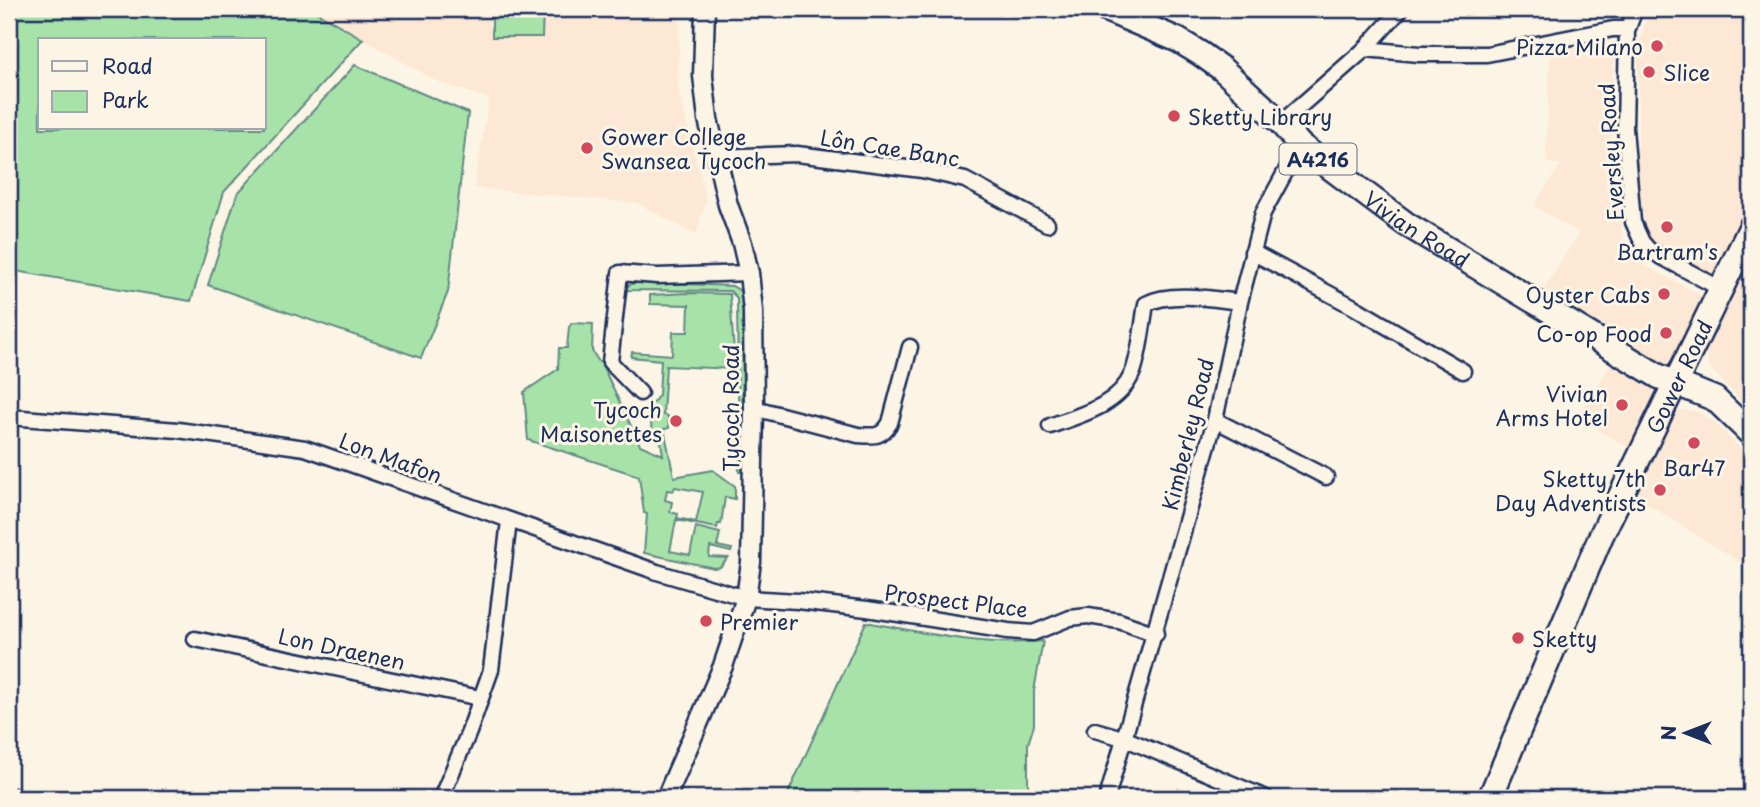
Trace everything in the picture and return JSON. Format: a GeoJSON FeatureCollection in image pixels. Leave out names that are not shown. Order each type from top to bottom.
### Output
{"type":"FeatureCollection","features":[{"type":"Feature","properties":{"kind":"main road","name":"Vivian Road"},"geometry":{"type":"LineString","coordinates":[[1105,9],[1178,40],[1201,54],[1222,69],[1281,123],[1300,145],[1406,224],[1649,371],[1675,382]]}},
{"type":"Feature","properties":{"kind":"main road","name":"Gower Road"},"geometry":{"type":"LineString","coordinates":[[1490,798],[1601,536],[1751,226]]}},
{"type":"Feature","properties":{"kind":"main road","name":"A4216"},"geometry":{"type":"LineString","coordinates":[[1675,382],[1715,398],[1751,434]]}},
{"type":"Feature","properties":{"kind":"street","name":"Tycoch Road"},"geometry":{"type":"LineString","coordinates":[[666,798],[723,666],[746,598],[751,562],[753,311],[749,273],[708,119],[703,76],[705,9]]}},
{"type":"Feature","properties":{"kind":"street"},"geometry":{"type":"LineString","coordinates":[[1281,123],[1365,48],[1401,9]]}},
{"type":"Feature","properties":{"kind":"street","name":"Eversley Road"},"geometry":{"type":"LineString","coordinates":[[1635,9],[1627,29],[1625,128],[1633,222],[1649,250],[1721,289]]}},
{"type":"Feature","properties":{"kind":"street"},"geometry":{"type":"LineString","coordinates":[[1365,48],[1419,54],[1487,54],[1613,29],[1627,29]]}},
{"type":"Feature","properties":{"kind":"street","name":"Kimberley Road"},"geometry":{"type":"LineString","coordinates":[[1107,798],[1215,420],[1240,302],[1263,213],[1300,145]]}},
{"type":"Feature","properties":{"kind":"street","name":"Lôn Cae Banc"},"geometry":{"type":"LineString","coordinates":[[716,157],[797,154],[922,170],[965,180],[1047,224]]}},
{"type":"Feature","properties":{"kind":"street"},"geometry":{"type":"LineString","coordinates":[[1252,252],[1463,371]]}},
{"type":"Feature","properties":{"kind":"street"},"geometry":{"type":"LineString","coordinates":[[640,393],[610,362],[620,274],[657,276],[749,273]]}},
{"type":"Feature","properties":{"kind":"street"},"geometry":{"type":"LineString","coordinates":[[1050,426],[1093,410],[1117,397],[1133,374],[1146,303],[1157,298],[1240,302]]}},
{"type":"Feature","properties":{"kind":"street"},"geometry":{"type":"LineString","coordinates":[[754,408],[858,435],[874,436],[884,432],[890,423],[910,347]]}},
{"type":"Feature","properties":{"kind":"street","name":"Lon Mafon"},"geometry":{"type":"LineString","coordinates":[[9,416],[178,430],[305,448],[657,572],[746,598]]}},
{"type":"Feature","properties":{"kind":"street"},"geometry":{"type":"LineString","coordinates":[[1215,420],[1326,477]]}},
{"type":"Feature","properties":{"kind":"street"},"geometry":{"type":"LineString","coordinates":[[441,798],[491,670],[509,521]]}},
{"type":"Feature","properties":{"kind":"street","name":"Prospect Place"},"geometry":{"type":"LineString","coordinates":[[746,598],[812,602],[1033,633],[1070,618],[1088,616],[1119,621],[1156,634]]}},
{"type":"Feature","properties":{"kind":"street","name":"Lon Draenen"},"geometry":{"type":"LineString","coordinates":[[195,639],[480,698]]}},
{"type":"Feature","properties":{"kind":"street"},"geometry":{"type":"LineString","coordinates":[[1095,730],[1126,739],[1266,798]]}},
{"type":"Feature","properties":{"kind":"street"},"geometry":{"type":"LineString","coordinates":[[9,795],[20,798]]}},
{"type":"Feature","properties":{"kind":"shaded area","name":"Gower College Swansea Tycoch"},"geometry":{"type":"Polygon","coordinates":[[[311,9],[680,9],[678,88],[706,200],[696,235],[637,203],[474,188],[489,99],[436,81],[311,9]]]}},
{"type":"Feature","properties":{"kind":"shaded area"},"geometry":{"type":"Polygon","coordinates":[[[1649,9],[1751,9],[1751,207],[1721,268],[1714,271],[1705,271],[1652,242],[1646,233],[1638,177],[1638,50],[1649,9]]]}},
{"type":"Feature","properties":{"kind":"shaded area"},"geometry":{"type":"Polygon","coordinates":[[[1610,40],[1614,46],[1611,155],[1623,243],[1640,263],[1699,294],[1702,302],[1669,370],[1653,369],[1542,292],[1579,233],[1534,206],[1560,165],[1548,163],[1546,159],[1550,57],[1610,40]]]}},
{"type":"Feature","properties":{"kind":"shaded area"},"geometry":{"type":"Polygon","coordinates":[[[1751,251],[1751,412],[1712,370],[1708,362],[1706,342],[1751,251]]]}},
{"type":"Feature","properties":{"kind":"shaded area"},"geometry":{"type":"Polygon","coordinates":[[[1613,360],[1657,388],[1658,395],[1632,449],[1604,434],[1579,415],[1613,360]]]}},
{"type":"Feature","properties":{"kind":"shaded area"},"geometry":{"type":"Polygon","coordinates":[[[1680,410],[1695,411],[1715,423],[1751,460],[1751,569],[1633,495],[1663,423],[1680,410]]]}},
{"type":"Feature","properties":{"kind":"green space"},"geometry":{"type":"Polygon","coordinates":[[[9,9],[311,9],[363,39],[224,192],[191,301],[9,270],[9,9]]]}},
{"type":"Feature","properties":{"kind":"green space"},"geometry":{"type":"Polygon","coordinates":[[[492,9],[543,9],[542,37],[492,37],[492,9]]]}},
{"type":"Feature","properties":{"kind":"green space"},"geometry":{"type":"Polygon","coordinates":[[[355,65],[468,113],[448,292],[421,358],[208,285],[237,194],[355,65]]]}},
{"type":"Feature","properties":{"kind":"green space"},"geometry":{"type":"Polygon","coordinates":[[[637,282],[732,286],[743,296],[742,472],[739,472],[737,298],[730,291],[625,290],[637,282]]]}},
{"type":"Feature","properties":{"kind":"green space"},"geometry":{"type":"Polygon","coordinates":[[[730,294],[735,369],[666,366],[663,415],[668,416],[669,428],[664,429],[674,477],[713,470],[735,486],[735,499],[725,497],[721,524],[718,524],[717,528],[676,520],[670,551],[690,555],[696,527],[720,533],[717,546],[732,549],[731,552],[710,547],[709,557],[728,558],[720,567],[644,553],[647,514],[644,513],[639,476],[528,440],[524,392],[558,369],[559,348],[567,348],[569,327],[572,323],[593,324],[592,351],[599,362],[603,362],[640,445],[663,455],[661,442],[652,437],[650,406],[659,395],[661,360],[631,357],[632,352],[672,355],[673,332],[688,332],[689,305],[650,304],[650,295],[730,294]],[[675,487],[673,491],[667,490],[665,500],[672,502],[670,512],[678,514],[677,518],[696,522],[703,492],[675,487]]]}},
{"type":"Feature","properties":{"kind":"green space"},"geometry":{"type":"Polygon","coordinates":[[[866,622],[976,641],[1043,641],[1034,691],[1034,725],[1028,744],[1028,798],[786,798],[866,622]]]}},
{"type":"Feature","properties":{"kind":"place","name":"Pizza Milano"},"geometry":{"type":"Point","coordinates":[1657,46]}},
{"type":"Feature","properties":{"kind":"place","name":"Slice"},"geometry":{"type":"Point","coordinates":[1649,72]}},
{"type":"Feature","properties":{"kind":"place","name":"Sketty Library"},"geometry":{"type":"Point","coordinates":[1174,116]}},
{"type":"Feature","properties":{"kind":"place","name":"Gower College Swansea Tycoch"},"geometry":{"type":"Point","coordinates":[587,148]}},
{"type":"Feature","properties":{"kind":"place","name":"Bartram's"},"geometry":{"type":"Point","coordinates":[1667,227]}},
{"type":"Feature","properties":{"kind":"place","name":"Oyster Cabs"},"geometry":{"type":"Point","coordinates":[1664,294]}},
{"type":"Feature","properties":{"kind":"place","name":"Co-op Food"},"geometry":{"type":"Point","coordinates":[1666,333]}},
{"type":"Feature","properties":{"kind":"place","name":"Vivian Arms Hotel"},"geometry":{"type":"Point","coordinates":[1622,405]}},
{"type":"Feature","properties":{"kind":"place","name":"Tycoch Maisonettes"},"geometry":{"type":"Point","coordinates":[676,421]}},
{"type":"Feature","properties":{"kind":"place","name":"Bar47"},"geometry":{"type":"Point","coordinates":[1694,443]}},
{"type":"Feature","properties":{"kind":"place","name":"Sketty 7th Day Adventists"},"geometry":{"type":"Point","coordinates":[1660,490]}},
{"type":"Feature","properties":{"kind":"place","name":"Premier"},"geometry":{"type":"Point","coordinates":[706,621]}},
{"type":"Feature","properties":{"kind":"place","name":"Sketty"},"geometry":{"type":"Point","coordinates":[1518,638]}}]}
